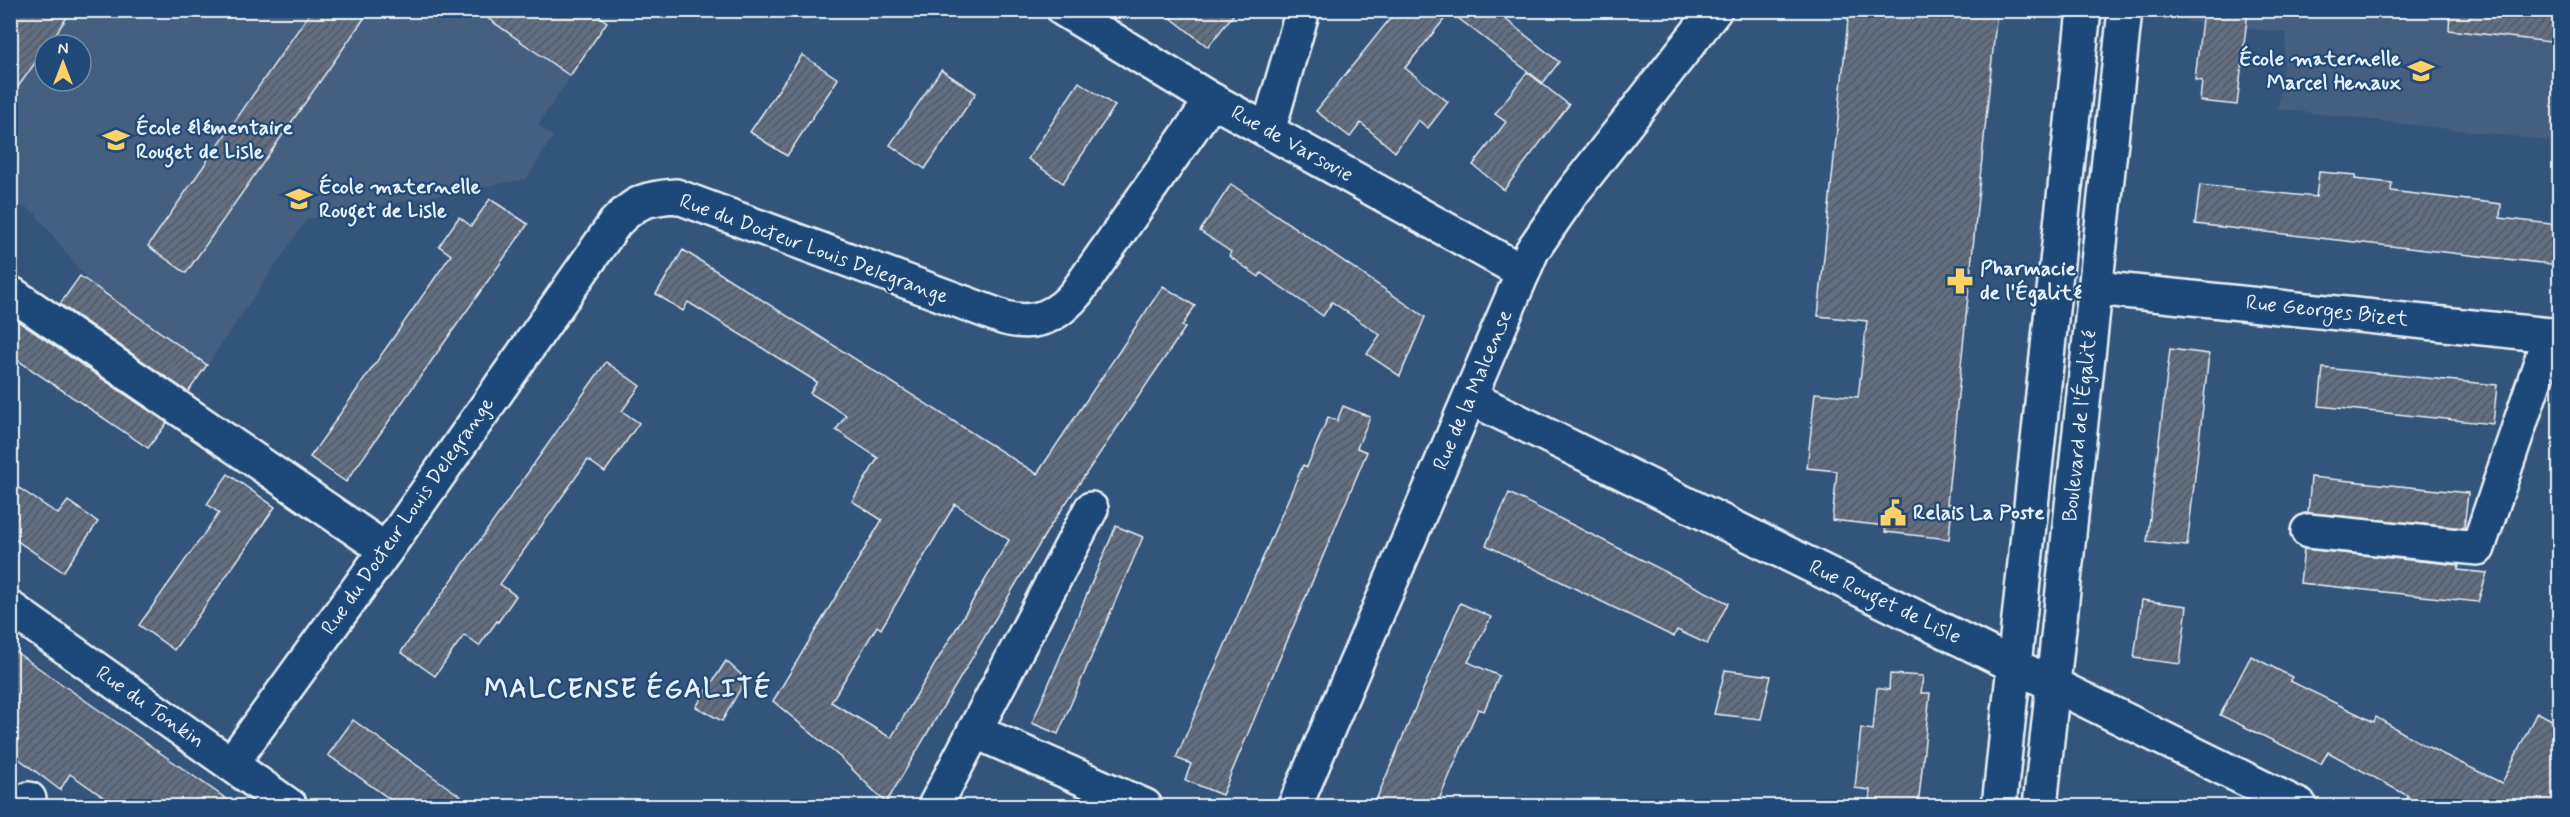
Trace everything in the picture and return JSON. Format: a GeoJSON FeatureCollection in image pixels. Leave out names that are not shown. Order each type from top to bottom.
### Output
{"type":"FeatureCollection","features":[{"type":"Feature","properties":{"kind":"street","name":"Rue de Varsovie"},"geometry":{"type":"LineString","coordinates":[[1064,10],[1212,100],[1523,272]]}},
{"type":"Feature","properties":{"kind":"street"},"geometry":{"type":"LineString","coordinates":[[1268,131],[1303,10]]}},
{"type":"Feature","properties":{"kind":"street","name":"Rue de la Malcense"},"geometry":{"type":"LineString","coordinates":[[1295,807],[1523,272],[1554,216],[1715,10]]}},
{"type":"Feature","properties":{"kind":"street","name":"Boulevard de l'Égalité"},"geometry":{"type":"LineString","coordinates":[[1999,807],[2084,10]]}},
{"type":"Feature","properties":{"kind":"street","name":"Boulevard de l'Égalité"},"geometry":{"type":"LineString","coordinates":[[2040,807],[2125,10]]}},
{"type":"Feature","properties":{"kind":"street","name":"Rue du Docteur Louis Delegrange"},"geometry":{"type":"LineString","coordinates":[[231,764],[386,550],[615,223],[635,204],[647,199],[676,196],[1005,318],[1017,321],[1043,319],[1066,305],[1077,292],[1212,100]]}},
{"type":"Feature","properties":{"kind":"street","name":"Rue Georges Bizet"},"geometry":{"type":"LineString","coordinates":[[2095,288],[2554,335]]}},
{"type":"Feature","properties":{"kind":"street"},"geometry":{"type":"LineString","coordinates":[[12,294],[386,550]]}},
{"type":"Feature","properties":{"kind":"street"},"geometry":{"type":"LineString","coordinates":[[2307,531],[2478,548],[2554,335]]}},
{"type":"Feature","properties":{"kind":"street","name":"Rue Rouget de Lisle"},"geometry":{"type":"LineString","coordinates":[[1471,398],[2300,807]]}},
{"type":"Feature","properties":{"kind":"street"},"geometry":{"type":"LineString","coordinates":[[935,807],[1091,508]]}},
{"type":"Feature","properties":{"kind":"street","name":"Rue du Tonkin"},"geometry":{"type":"LineString","coordinates":[[10,608],[290,807]]}},
{"type":"Feature","properties":{"kind":"street"},"geometry":{"type":"LineString","coordinates":[[974,731],[1145,807]]}},
{"type":"Feature","properties":{"kind":"shaded area","name":"École maternelle Rouget de Lisle"},"geometry":{"type":"Polygon","coordinates":[[[591,10],[607,22],[538,125],[553,137],[526,179],[307,219],[207,365],[91,284],[35,213],[11,198],[11,11],[591,10]]]}},
{"type":"Feature","properties":{"kind":"shaded area","name":"École maternelle Marcel Henaux"},"geometry":{"type":"Polygon","coordinates":[[[2185,10],[2559,11],[2559,142],[2278,109],[2287,33],[2184,21],[2185,10]]]}},
{"type":"Feature","properties":{"kind":"building"},"geometry":{"type":"Polygon","coordinates":[[[10,10],[72,10],[56,33],[33,33],[33,66],[10,98],[10,10]]]}},
{"type":"Feature","properties":{"kind":"building"},"geometry":{"type":"Polygon","coordinates":[[[312,10],[370,10],[186,273],[148,246],[312,10]]]}},
{"type":"Feature","properties":{"kind":"building"},"geometry":{"type":"Polygon","coordinates":[[[476,10],[591,10],[607,22],[570,76],[476,10]]]}},
{"type":"Feature","properties":{"kind":"building"},"geometry":{"type":"Polygon","coordinates":[[[1161,10],[1237,10],[1208,47],[1161,10]]]}},
{"type":"Feature","properties":{"kind":"building"},"geometry":{"type":"Polygon","coordinates":[[[1397,10],[1494,10],[1559,62],[1543,83],[1450,12],[1405,68],[1448,102],[1428,128],[1418,120],[1395,152],[1361,123],[1350,137],[1316,111],[1397,10]]]}},
{"type":"Feature","properties":{"kind":"building"},"geometry":{"type":"Polygon","coordinates":[[[1849,10],[1997,10],[1947,504],[1952,504],[1949,539],[1885,532],[1886,526],[1832,520],[1837,471],[1807,468],[1815,393],[1858,397],[1867,321],[1818,316],[1849,10]]]}},
{"type":"Feature","properties":{"kind":"building"},"geometry":{"type":"Polygon","coordinates":[[[2203,10],[2248,10],[2237,105],[2200,101],[2202,81],[2195,80],[2203,10]]]}},
{"type":"Feature","properties":{"kind":"building"},"geometry":{"type":"Polygon","coordinates":[[[2450,10],[2559,10],[2559,43],[2449,30],[2450,10]]]}},
{"type":"Feature","properties":{"kind":"building"},"geometry":{"type":"Polygon","coordinates":[[[802,55],[838,79],[787,156],[750,132],[802,55]]]}},
{"type":"Feature","properties":{"kind":"building"},"geometry":{"type":"Polygon","coordinates":[[[941,70],[976,93],[925,169],[890,145],[941,70]]]}},
{"type":"Feature","properties":{"kind":"building"},"geometry":{"type":"Polygon","coordinates":[[[1527,72],[1569,105],[1504,190],[1473,165],[1506,122],[1495,114],[1527,72]]]}},
{"type":"Feature","properties":{"kind":"building"},"geometry":{"type":"Polygon","coordinates":[[[1079,82],[1115,106],[1063,183],[1028,159],[1079,82]]]}},
{"type":"Feature","properties":{"kind":"building"},"geometry":{"type":"Polygon","coordinates":[[[2319,172],[2356,175],[2355,179],[2392,183],[2391,191],[2501,204],[2500,218],[2559,225],[2559,265],[2195,224],[2200,185],[2316,197],[2319,172]]]}},
{"type":"Feature","properties":{"kind":"building"},"geometry":{"type":"Polygon","coordinates":[[[1231,184],[1425,317],[1400,376],[1367,354],[1380,335],[1332,302],[1323,316],[1261,273],[1259,277],[1229,256],[1231,252],[1200,231],[1231,184]]]}},
{"type":"Feature","properties":{"kind":"building"},"geometry":{"type":"Polygon","coordinates":[[[490,199],[528,224],[346,482],[310,457],[451,255],[439,246],[459,217],[471,226],[490,199]]]}},
{"type":"Feature","properties":{"kind":"building"},"geometry":{"type":"Polygon","coordinates":[[[683,250],[1037,474],[1163,286],[1195,306],[1182,326],[1185,328],[1049,528],[886,803],[841,758],[773,701],[882,520],[852,501],[878,458],[836,430],[846,415],[810,393],[817,382],[688,302],[683,311],[656,294],[683,250]],[[955,504],[881,629],[877,626],[831,702],[891,738],[1009,540],[955,504]]]}},
{"type":"Feature","properties":{"kind":"building"},"geometry":{"type":"Polygon","coordinates":[[[80,276],[207,365],[188,392],[60,304],[80,276]]]}},
{"type":"Feature","properties":{"kind":"building"},"geometry":{"type":"Polygon","coordinates":[[[10,316],[167,423],[148,448],[10,355],[10,316]]]}},
{"type":"Feature","properties":{"kind":"building"},"geometry":{"type":"Polygon","coordinates":[[[2170,349],[2209,354],[2187,546],[2147,542],[2170,349]]]}},
{"type":"Feature","properties":{"kind":"building"},"geometry":{"type":"Polygon","coordinates":[[[606,362],[640,386],[622,411],[639,423],[605,472],[588,460],[500,584],[516,596],[498,622],[479,646],[464,635],[435,676],[401,652],[606,362]]]}},
{"type":"Feature","properties":{"kind":"building"},"geometry":{"type":"Polygon","coordinates":[[[2323,368],[2497,385],[2493,424],[2319,406],[2323,368]]]}},
{"type":"Feature","properties":{"kind":"building"},"geometry":{"type":"Polygon","coordinates":[[[1343,406],[1370,417],[1357,448],[1367,452],[1222,795],[1185,780],[1191,764],[1176,758],[1303,465],[1307,467],[1328,417],[1337,421],[1343,406]]]}},
{"type":"Feature","properties":{"kind":"building"},"geometry":{"type":"Polygon","coordinates":[[[228,474],[275,507],[174,650],[139,625],[219,513],[207,504],[228,474]]]}},
{"type":"Feature","properties":{"kind":"building"},"geometry":{"type":"Polygon","coordinates":[[[2311,477],[2468,493],[2464,528],[2308,513],[2311,477]]]}},
{"type":"Feature","properties":{"kind":"building"},"geometry":{"type":"Polygon","coordinates":[[[10,482],[58,514],[68,501],[98,522],[63,572],[10,536],[10,482]]]}},
{"type":"Feature","properties":{"kind":"building"},"geometry":{"type":"Polygon","coordinates":[[[1509,493],[1728,603],[1707,644],[1677,630],[1674,637],[1486,545],[1509,493]]]}},
{"type":"Feature","properties":{"kind":"building"},"geometry":{"type":"Polygon","coordinates":[[[1116,526],[1143,537],[1058,734],[1032,723],[1116,526]]]}},
{"type":"Feature","properties":{"kind":"building"},"geometry":{"type":"Polygon","coordinates":[[[2304,549],[2459,565],[2458,570],[2487,573],[2478,602],[2300,583],[2304,549]]]}},
{"type":"Feature","properties":{"kind":"building"},"geometry":{"type":"Polygon","coordinates":[[[2142,600],[2187,606],[2180,664],[2134,658],[2142,600]]]}},
{"type":"Feature","properties":{"kind":"building"},"geometry":{"type":"Polygon","coordinates":[[[1460,603],[1491,617],[1468,662],[1499,676],[1484,711],[1478,709],[1436,807],[1373,807],[1460,603]]]}},
{"type":"Feature","properties":{"kind":"building"},"geometry":{"type":"Polygon","coordinates":[[[10,648],[238,807],[118,807],[70,774],[60,790],[10,752],[10,648]]]}},
{"type":"Feature","properties":{"kind":"building"},"geometry":{"type":"Polygon","coordinates":[[[2251,656],[2292,677],[2290,681],[2374,722],[2376,717],[2424,745],[2502,783],[2537,712],[2559,724],[2559,807],[2403,807],[2408,796],[2328,752],[2321,764],[2220,715],[2251,656]]]}},
{"type":"Feature","properties":{"kind":"building"},"geometry":{"type":"Polygon","coordinates":[[[726,661],[746,679],[722,721],[696,707],[726,661]]]}},
{"type":"Feature","properties":{"kind":"building"},"geometry":{"type":"Polygon","coordinates":[[[1725,670],[1771,676],[1761,719],[1714,714],[1725,670]]]}},
{"type":"Feature","properties":{"kind":"building"},"geometry":{"type":"Polygon","coordinates":[[[1890,674],[1923,676],[1921,693],[1930,693],[1918,807],[1869,807],[1870,790],[1855,788],[1861,728],[1873,730],[1877,688],[1889,690],[1890,674]]]}},
{"type":"Feature","properties":{"kind":"building"},"geometry":{"type":"Polygon","coordinates":[[[353,720],[476,807],[401,807],[328,755],[353,720]]]}},
{"type":"Feature","properties":{"kind":"place","name":"École maternelle Marcel Henaux"},"geometry":{"type":"Point","coordinates":[2421,71]}},
{"type":"Feature","properties":{"kind":"place","name":"École élémentaire Rouget de Lisle"},"geometry":{"type":"Point","coordinates":[116,140]}},
{"type":"Feature","properties":{"kind":"place","name":"École maternelle Rouget de Lisle"},"geometry":{"type":"Point","coordinates":[299,199]}},
{"type":"Feature","properties":{"kind":"place","name":"Pharmacie de l'Égalité"},"geometry":{"type":"Point","coordinates":[1960,281]}},
{"type":"Feature","properties":{"kind":"place","name":"Relais La Poste"},"geometry":{"type":"Point","coordinates":[1893,513]}},
{"type":"Feature","properties":{"kind":"district","name":"MALCENSE ÉGALITÉ"},"geometry":{"type":"Point","coordinates":[628,689]}}]}
